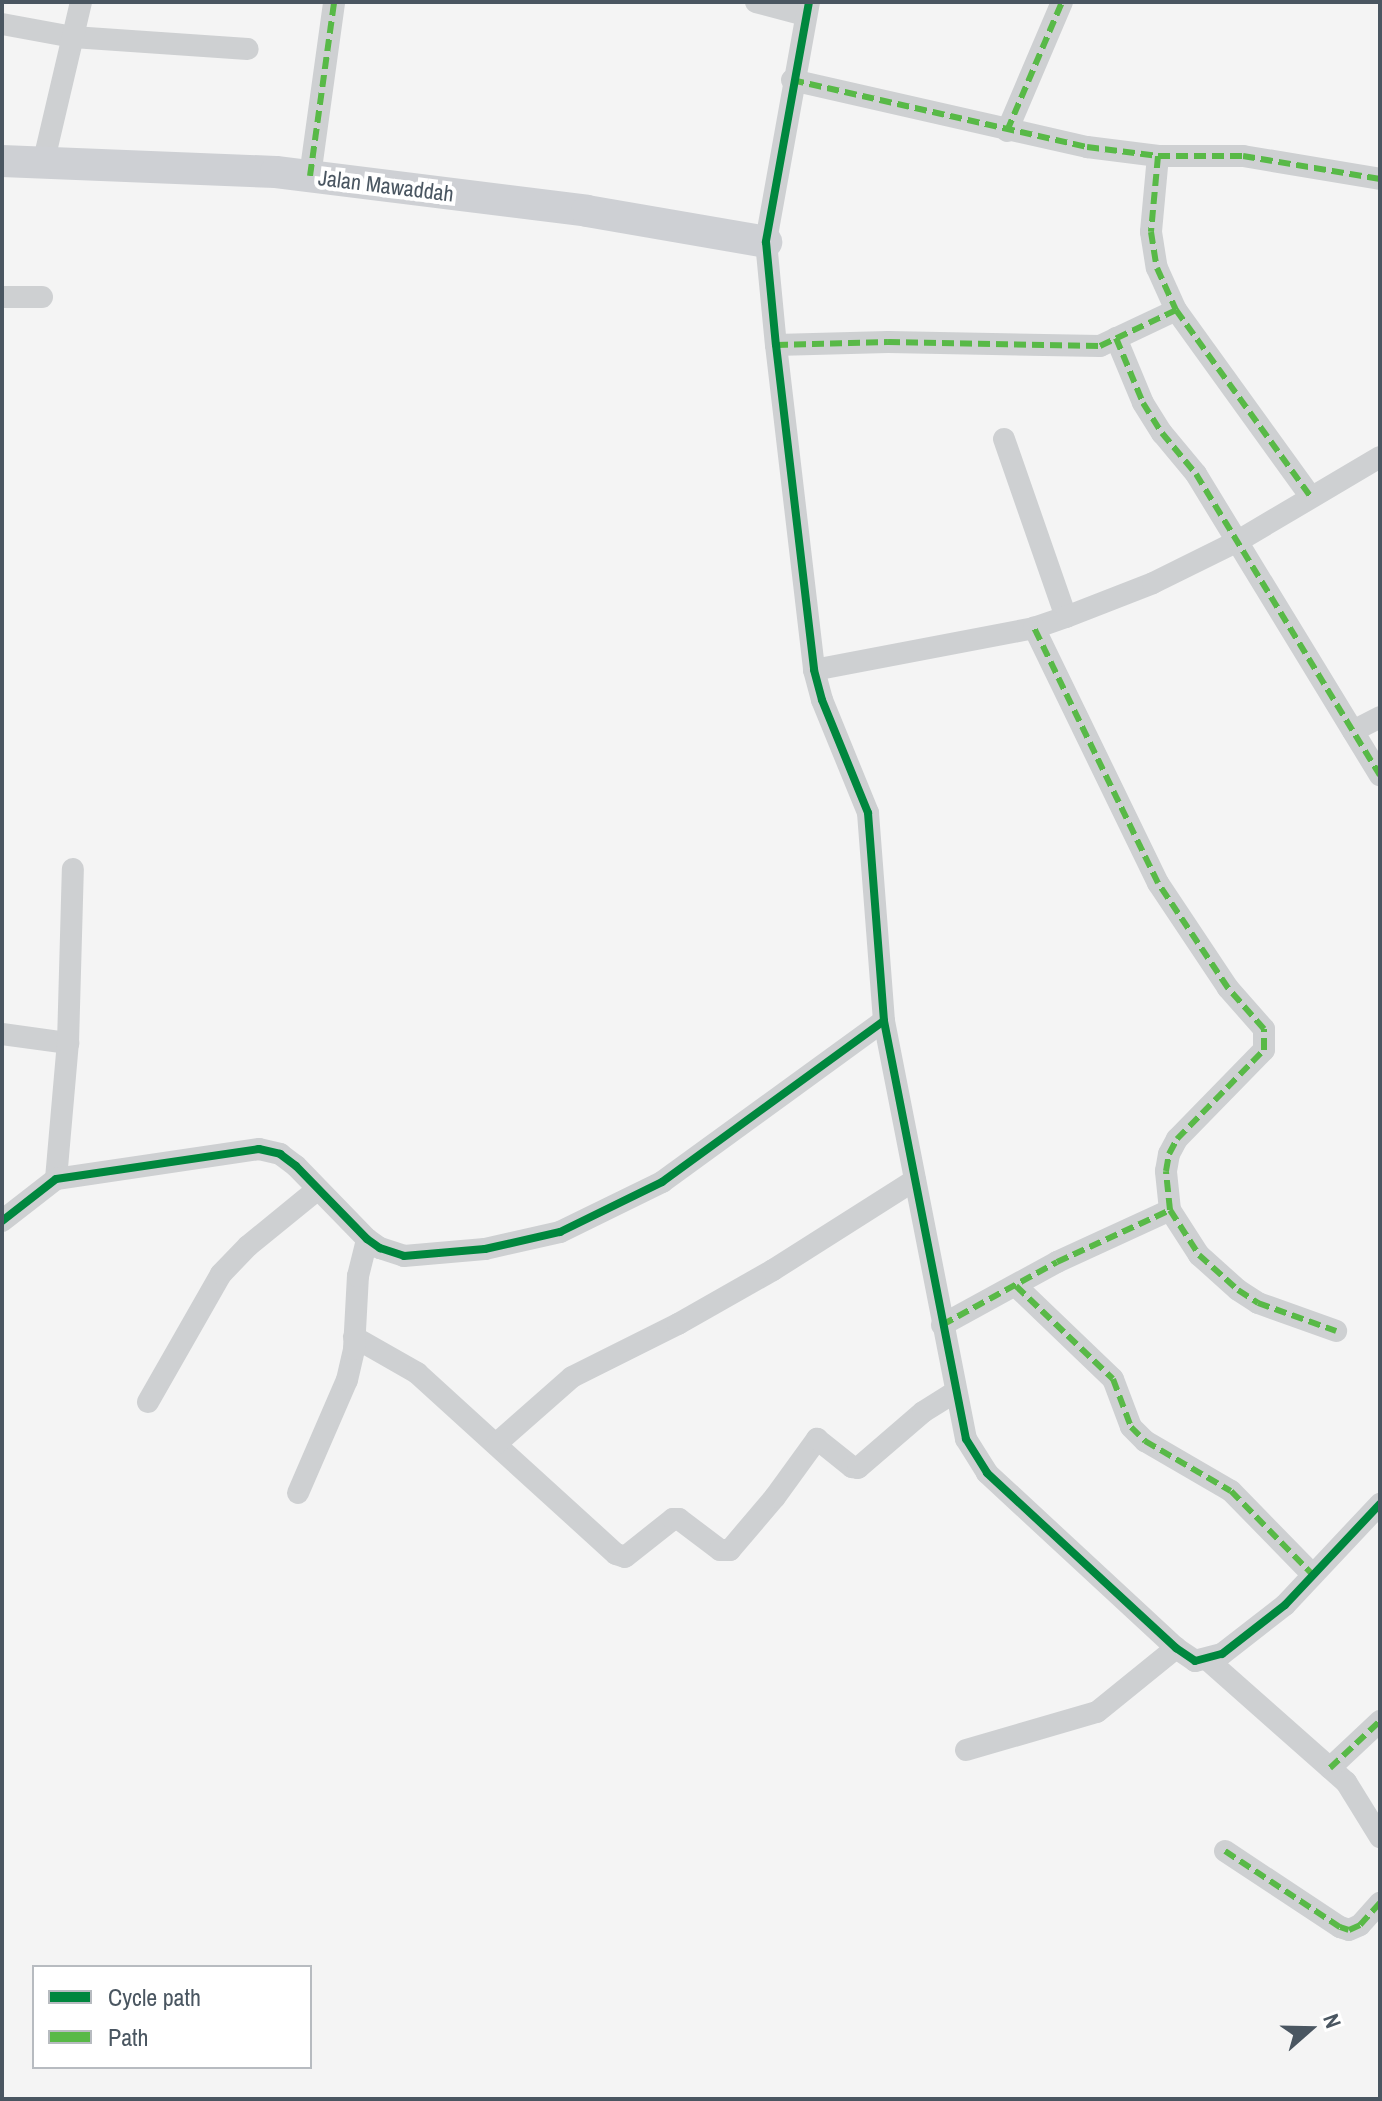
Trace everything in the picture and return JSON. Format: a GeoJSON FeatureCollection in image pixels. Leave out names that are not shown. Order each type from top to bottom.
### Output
{"type":"FeatureCollection","features":[{"type":"Feature","properties":{"kind":"street"},"geometry":{"type":"LineString","coordinates":[[43,164],[81,2]]}},
{"type":"Feature","properties":{"kind":"street"},"geometry":{"type":"LineString","coordinates":[[310,176],[334,2]]}},
{"type":"Feature","properties":{"kind":"street"},"geometry":{"type":"LineString","coordinates":[[756,2],[807,9],[792,80],[766,242],[776,345],[814,670],[822,700],[868,813],[884,1021],[966,1439],[987,1473],[1176,1648],[1195,1661],[1209,1661],[1222,1654],[1285,1605],[1380,1504]]}},
{"type":"Feature","properties":{"kind":"street"},"geometry":{"type":"LineString","coordinates":[[1007,131],[1062,2]]}},
{"type":"Feature","properties":{"kind":"street"},"geometry":{"type":"LineString","coordinates":[[2,24],[73,37],[248,49]]}},
{"type":"Feature","properties":{"kind":"street"},"geometry":{"type":"LineString","coordinates":[[792,80],[1087,147],[1158,156],[1243,156],[1380,179]]}},
{"type":"Feature","properties":{"kind":"street"},"geometry":{"type":"LineString","coordinates":[[1158,156],[1151,232],[1157,268],[1176,310],[1310,496]]}},
{"type":"Feature","properties":{"kind":"street","name":"Jalan Mawaddah"},"geometry":{"type":"LineString","coordinates":[[2,161],[310,176],[587,211],[766,242]]}},
{"type":"Feature","properties":{"kind":"street"},"geometry":{"type":"LineString","coordinates":[[2,297],[42,297]]}},
{"type":"Feature","properties":{"kind":"street"},"geometry":{"type":"LineString","coordinates":[[776,345],[888,342],[1100,346],[1176,310]]}},
{"type":"Feature","properties":{"kind":"street"},"geometry":{"type":"LineString","coordinates":[[1116,338],[1143,403],[1162,433],[1196,474],[1380,775]]}},
{"type":"Feature","properties":{"kind":"street"},"geometry":{"type":"LineString","coordinates":[[1004,439],[1066,617]]}},
{"type":"Feature","properties":{"kind":"street"},"geometry":{"type":"LineString","coordinates":[[814,670],[1034,628],[1066,617],[1153,583],[1238,541],[1380,457]]}},
{"type":"Feature","properties":{"kind":"street"},"geometry":{"type":"LineString","coordinates":[[1034,628],[1158,883],[1228,988],[1264,1029],[1264,1050],[1177,1139],[1169,1154],[1166,1171],[1170,1210],[1199,1255],[1238,1290],[1258,1303],[1336,1331]]}},
{"type":"Feature","properties":{"kind":"street"},"geometry":{"type":"LineString","coordinates":[[1353,731],[1380,717]]}},
{"type":"Feature","properties":{"kind":"street"},"geometry":{"type":"LineString","coordinates":[[56,1179],[68,1043],[73,869]]}},
{"type":"Feature","properties":{"kind":"street"},"geometry":{"type":"LineString","coordinates":[[2,1221],[56,1179],[259,1149],[280,1154],[367,1239],[404,1256],[485,1249],[560,1232],[662,1182],[884,1021]]}},
{"type":"Feature","properties":{"kind":"street"},"geometry":{"type":"LineString","coordinates":[[2,1034],[68,1043]]}},
{"type":"Feature","properties":{"kind":"street"},"geometry":{"type":"LineString","coordinates":[[496,1444],[572,1377],[678,1324],[773,1270],[915,1180]]}},
{"type":"Feature","properties":{"kind":"street"},"geometry":{"type":"LineString","coordinates":[[148,1402],[221,1274],[248,1246],[318,1189]]}},
{"type":"Feature","properties":{"kind":"street"},"geometry":{"type":"LineString","coordinates":[[942,1325],[1057,1262],[1170,1210]]}},
{"type":"Feature","properties":{"kind":"street"},"geometry":{"type":"LineString","coordinates":[[298,1493],[347,1380],[354,1337],[358,1276],[367,1239]]}},
{"type":"Feature","properties":{"kind":"street"},"geometry":{"type":"LineString","coordinates":[[1016,1286],[1113,1379],[1131,1427],[1145,1441],[1231,1491],[1313,1575]]}},
{"type":"Feature","properties":{"kind":"street"},"geometry":{"type":"LineString","coordinates":[[354,1337],[417,1373],[616,1554],[625,1557],[634,1553],[668,1522],[679,1519],[726,1551],[775,1497],[817,1439],[852,1467],[858,1468],[923,1412],[955,1392]]}},
{"type":"Feature","properties":{"kind":"street"},"geometry":{"type":"LineString","coordinates":[[966,1750],[1097,1712],[1176,1648]]}},
{"type":"Feature","properties":{"kind":"street"},"geometry":{"type":"LineString","coordinates":[[1209,1661],[1330,1768],[1358,1798],[1380,1837]]}},
{"type":"Feature","properties":{"kind":"street"},"geometry":{"type":"LineString","coordinates":[[1330,1768],[1380,1721]]}},
{"type":"Feature","properties":{"kind":"street"},"geometry":{"type":"LineString","coordinates":[[1225,1851],[1349,1930],[1360,1925],[1380,1903]]}},
{"type":"Feature","properties":{"kind":"marked path"},"geometry":{"type":"LineString","coordinates":[[310,176],[334,2]]}},
{"type":"Feature","properties":{"kind":"marked path"},"geometry":{"type":"LineString","coordinates":[[1007,131],[1062,2]]}},
{"type":"Feature","properties":{"kind":"marked path"},"geometry":{"type":"LineString","coordinates":[[792,80],[1087,147],[1158,156],[1243,156],[1380,179]]}},
{"type":"Feature","properties":{"kind":"marked path"},"geometry":{"type":"LineString","coordinates":[[1158,156],[1151,232],[1157,268],[1176,310],[1310,496]]}},
{"type":"Feature","properties":{"kind":"marked path"},"geometry":{"type":"LineString","coordinates":[[776,345],[888,342],[1100,346],[1176,310]]}},
{"type":"Feature","properties":{"kind":"marked path"},"geometry":{"type":"LineString","coordinates":[[1116,338],[1143,403],[1162,433],[1196,474],[1380,775]]}},
{"type":"Feature","properties":{"kind":"marked path"},"geometry":{"type":"LineString","coordinates":[[942,1325],[1057,1262],[1170,1210],[1166,1171],[1169,1154],[1177,1139],[1264,1050],[1264,1029],[1228,988],[1158,883],[1034,628]]}},
{"type":"Feature","properties":{"kind":"marked path"},"geometry":{"type":"LineString","coordinates":[[1170,1210],[1199,1255],[1238,1290],[1258,1303],[1336,1331]]}},
{"type":"Feature","properties":{"kind":"marked path"},"geometry":{"type":"LineString","coordinates":[[1016,1286],[1113,1379],[1131,1427],[1145,1441],[1231,1491],[1313,1575]]}},
{"type":"Feature","properties":{"kind":"marked path"},"geometry":{"type":"LineString","coordinates":[[1330,1768],[1380,1721]]}},
{"type":"Feature","properties":{"kind":"marked path"},"geometry":{"type":"LineString","coordinates":[[1225,1851],[1340,1927],[1349,1930],[1360,1925],[1380,1903]]}},
{"type":"Feature","properties":{"kind":"cycle path"},"geometry":{"type":"LineString","coordinates":[[809,2],[766,242],[776,345],[814,670],[822,700],[868,813],[884,1021],[966,1439],[987,1473],[1176,1648],[1195,1661],[1222,1654],[1285,1605],[1380,1504]]}},
{"type":"Feature","properties":{"kind":"cycle path"},"geometry":{"type":"LineString","coordinates":[[2,1221],[56,1179],[259,1149],[280,1154],[296,1166],[367,1239],[380,1248],[404,1256],[485,1249],[560,1232],[662,1182],[884,1021]]}}]}
